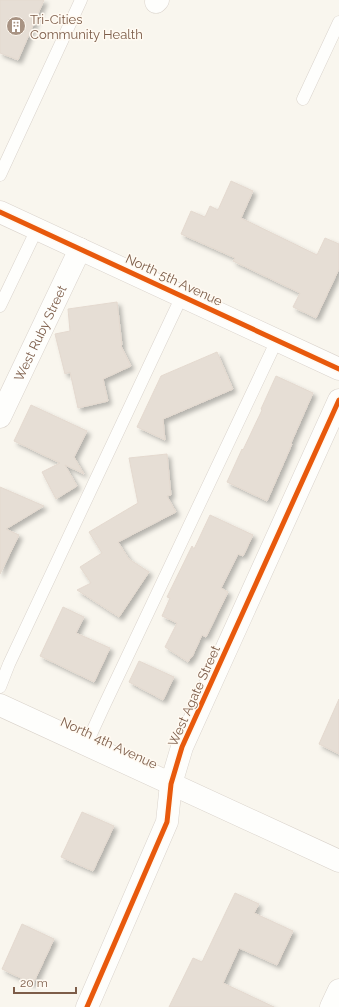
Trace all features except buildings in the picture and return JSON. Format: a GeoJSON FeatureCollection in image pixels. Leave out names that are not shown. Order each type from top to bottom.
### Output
{"type":"FeatureCollection","features":[{"type":"Feature","properties":{"kind":"street","name":"North 5th Avenue"},"geometry":{"type":"LineString","coordinates":[[0,212],[339,369]]}},
{"type":"Feature","properties":{"kind":"street","name":"West Ruby Street"},"geometry":{"type":"LineString","coordinates":[[0,417],[80,248]]}},
{"type":"Feature","properties":{"kind":"street","name":"West Agate Street"},"geometry":{"type":"LineString","coordinates":[[87,1007],[167,822],[170,784],[182,747],[339,400]]}},
{"type":"Feature","properties":{"kind":"street","name":"North 4th Avenue"},"geometry":{"type":"LineString","coordinates":[[0,705],[339,861]]}},
{"type":"Feature","properties":{"kind":"street"},"geometry":{"type":"LineString","coordinates":[[331,1007],[339,990]]}},
{"type":"Feature","properties":{"kind":"lane"},"geometry":{"type":"LineString","coordinates":[[0,175],[81,0]]}},
{"type":"Feature","properties":{"kind":"lane"},"geometry":{"type":"LineString","coordinates":[[303,100],[339,22]]}},
{"type":"Feature","properties":{"kind":"lane"},"geometry":{"type":"LineString","coordinates":[[0,306],[37,229]]}},
{"type":"Feature","properties":{"kind":"lane"},"geometry":{"type":"LineString","coordinates":[[0,687],[22,636],[182,296]]}},
{"type":"Feature","properties":{"kind":"lane"},"geometry":{"type":"LineString","coordinates":[[86,745],[277,340]]}},
{"type":"Feature","properties":{"kind":"cycle path"},"geometry":{"type":"LineString","coordinates":[[0,212],[339,369]]}},
{"type":"Feature","properties":{"kind":"cycle path"},"geometry":{"type":"LineString","coordinates":[[87,1007],[167,822],[171,784],[182,747],[339,400]]}},
{"type":"Feature","properties":{"kind":"place","name":"Tri-Cities Community Health"},"geometry":{"type":"Point","coordinates":[16,26]}}]}
